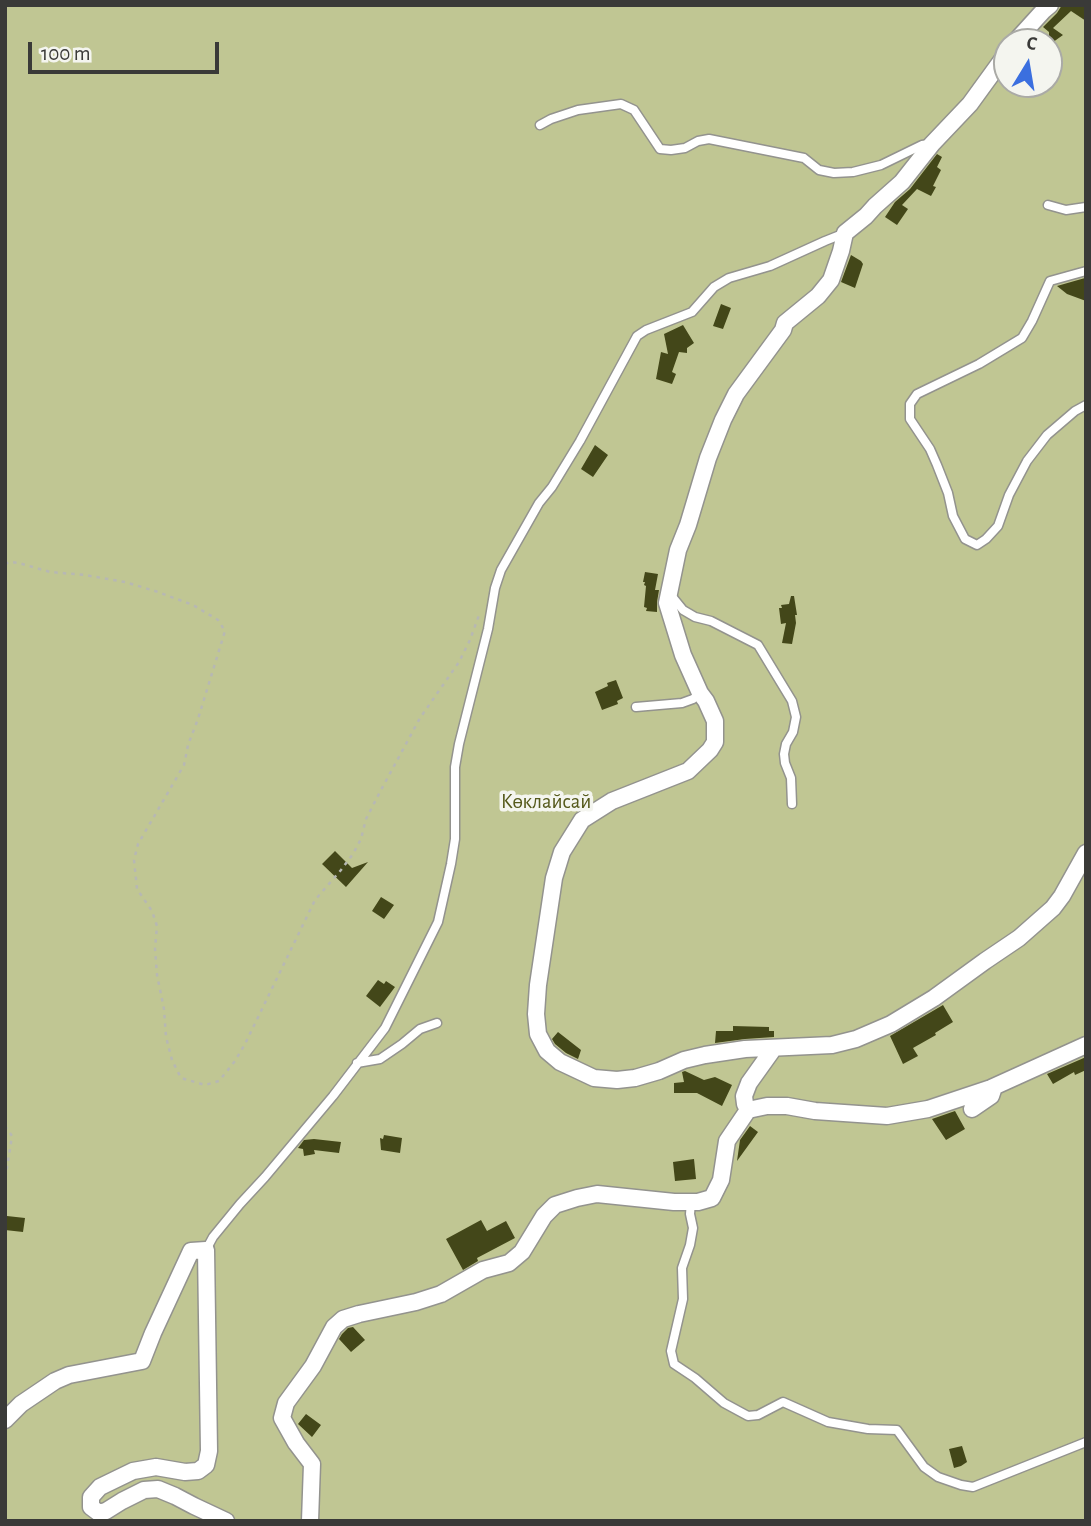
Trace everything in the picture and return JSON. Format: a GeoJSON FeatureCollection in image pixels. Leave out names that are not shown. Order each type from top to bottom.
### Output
{"type":"FeatureCollection","features":[{"type":"Feature","properties":{"kind":"street"},"geometry":{"type":"LineString","coordinates":[[1027,28],[1050,5]]}},
{"type":"Feature","properties":{"kind":"street"},"geometry":{"type":"LineString","coordinates":[[993,72],[970,104],[932,144],[902,182],[845,233],[831,280],[818,296],[785,323],[783,330],[736,394],[727,412],[708,458],[678,550],[667,603],[683,655],[715,721],[715,741],[710,750],[688,771],[612,802],[582,820],[562,852],[554,878],[538,985],[538,1034],[547,1051],[561,1062],[594,1078],[617,1080],[635,1078],[705,1055],[745,1049],[832,1045],[856,1040],[891,1024],[934,998],[1019,938],[1053,908],[1086,853]]}},
{"type":"Feature","properties":{"kind":"street"},"geometry":{"type":"LineString","coordinates":[[310,1521],[312,1464],[282,1418],[286,1403],[313,1366],[334,1327],[343,1319],[441,1294],[483,1270],[509,1263],[522,1252],[544,1216],[555,1205],[597,1194],[674,1202],[698,1202],[712,1198],[721,1180],[727,1142],[748,1110],[787,1106],[815,1111],[887,1116],[928,1109],[994,1087],[1086,1045]]}},
{"type":"Feature","properties":{"kind":"street"},"geometry":{"type":"LineString","coordinates":[[748,1110],[744,1096],[749,1083],[774,1048]]}},
{"type":"Feature","properties":{"kind":"street"},"geometry":{"type":"LineString","coordinates":[[972,1109],[990,1096],[994,1087]]}},
{"type":"Feature","properties":{"kind":"street"},"geometry":{"type":"LineString","coordinates":[[5,1420],[21,1404],[55,1381],[69,1375],[142,1361],[191,1251],[206,1250],[209,1451],[206,1465],[198,1471],[186,1472],[156,1467],[133,1471],[100,1487],[91,1497],[91,1507],[99,1513],[144,1490],[158,1489],[226,1521]]}},
{"type":"Feature","properties":{"kind":"lane"},"geometry":{"type":"LineString","coordinates":[[540,125],[578,110],[621,104],[634,110],[660,149],[685,148],[709,139],[804,158],[819,170],[834,173],[853,172],[881,165],[922,145],[932,144]]}},
{"type":"Feature","properties":{"kind":"lane"},"geometry":{"type":"LineString","coordinates":[[1048,205],[1066,210],[1086,207]]}},
{"type":"Feature","properties":{"kind":"lane"},"geometry":{"type":"LineString","coordinates":[[206,1250],[213,1237],[333,1096],[385,1028],[438,922],[455,839],[455,767],[459,744],[501,570],[580,441],[637,336],[692,312],[713,287],[729,278],[770,266],[845,233]]}},
{"type":"Feature","properties":{"kind":"lane"},"geometry":{"type":"LineString","coordinates":[[1086,271],[1050,281],[1022,338],[917,394],[910,404],[910,418],[930,449],[948,494],[953,516],[964,539],[977,545],[998,526],[1009,495],[1027,461],[1047,435],[1086,405]]}},
{"type":"Feature","properties":{"kind":"lane"},"geometry":{"type":"LineString","coordinates":[[668,592],[683,610],[758,645],[792,701],[796,717],[784,754],[791,778],[792,804]]}},
{"type":"Feature","properties":{"kind":"lane"},"geometry":{"type":"LineString","coordinates":[[636,707],[682,703],[700,693]]}},
{"type":"Feature","properties":{"kind":"lane"},"geometry":{"type":"LineString","coordinates":[[357,1063],[380,1059],[420,1029],[437,1023]]}},
{"type":"Feature","properties":{"kind":"lane"},"geometry":{"type":"LineString","coordinates":[[691,1202],[693,1228],[682,1268],[683,1299],[671,1350],[674,1364],[695,1378],[724,1404],[748,1416],[758,1415],[782,1402],[828,1422],[868,1429],[897,1430],[924,1467],[938,1477],[974,1487],[1086,1442]]}},
{"type":"Feature","properties":{"kind":"path"},"geometry":{"type":"LineString","coordinates":[[5,564],[19,563],[50,572],[125,582],[155,591],[193,605],[218,620],[225,631],[184,765],[138,845],[134,860],[137,889],[152,911],[157,926],[157,975],[172,1060],[181,1078],[205,1085],[219,1081],[240,1052],[315,900],[353,854],[376,800],[420,718],[458,662],[480,614]]}},
{"type":"Feature","properties":{"kind":"path"},"geometry":{"type":"LineString","coordinates":[[5,1126],[12,1136],[5,1180]]}},
{"type":"Feature","properties":{"kind":"green space","name":"Көклайсай"},"geometry":{"type":"Polygon","coordinates":[[[5,5],[1086,5],[1086,1521],[5,1521],[5,5]]]}},
{"type":"Feature","properties":{"kind":"building"},"geometry":{"type":"Polygon","coordinates":[[[1062,5],[1086,5],[1086,21],[1071,11],[1053,28],[1043,27],[1062,5]]]}},
{"type":"Feature","properties":{"kind":"building"},"geometry":{"type":"Polygon","coordinates":[[[937,154],[942,157],[937,167],[941,170],[931,196],[917,189],[902,205],[908,209],[897,225],[885,217],[895,202],[910,189],[937,154]]]}},
{"type":"Feature","properties":{"kind":"building"},"geometry":{"type":"Polygon","coordinates":[[[851,255],[863,264],[855,288],[841,282],[851,255]]]}},
{"type":"Feature","properties":{"kind":"building"},"geometry":{"type":"Polygon","coordinates":[[[1085,278],[1086,301],[1067,294],[1057,286],[1085,278]]]}},
{"type":"Feature","properties":{"kind":"building"},"geometry":{"type":"Polygon","coordinates":[[[721,304],[731,308],[723,329],[713,326],[721,304]]]}},
{"type":"Feature","properties":{"kind":"building"},"geometry":{"type":"Polygon","coordinates":[[[683,325],[694,343],[687,348],[687,353],[679,352],[672,372],[676,374],[672,384],[656,379],[661,352],[668,354],[664,334],[683,325]]]}},
{"type":"Feature","properties":{"kind":"building"},"geometry":{"type":"Polygon","coordinates":[[[595,445],[608,455],[593,477],[581,469],[595,445]]]}},
{"type":"Feature","properties":{"kind":"building"},"geometry":{"type":"Polygon","coordinates":[[[645,572],[658,574],[655,590],[659,590],[657,612],[646,611],[647,608],[644,607],[645,572]]]}},
{"type":"Feature","properties":{"kind":"building"},"geometry":{"type":"Polygon","coordinates":[[[791,596],[794,596],[797,615],[792,644],[782,643],[786,623],[781,624],[779,608],[789,604],[791,596]]]}},
{"type":"Feature","properties":{"kind":"building"},"geometry":{"type":"Polygon","coordinates":[[[616,680],[623,698],[617,701],[618,704],[602,710],[595,692],[616,680]]]}},
{"type":"Feature","properties":{"kind":"building"},"geometry":{"type":"Polygon","coordinates":[[[335,851],[352,868],[368,862],[346,887],[322,864],[335,851]]]}},
{"type":"Feature","properties":{"kind":"building"},"geometry":{"type":"Polygon","coordinates":[[[381,897],[394,905],[384,919],[372,911],[381,897]]]}},
{"type":"Feature","properties":{"kind":"building"},"geometry":{"type":"Polygon","coordinates":[[[378,980],[384,984],[386,981],[395,987],[380,1007],[366,996],[378,980]]]}},
{"type":"Feature","properties":{"kind":"building"},"geometry":{"type":"Polygon","coordinates":[[[943,1005],[953,1022],[913,1048],[918,1056],[903,1064],[890,1036],[943,1005]]]}},
{"type":"Feature","properties":{"kind":"building"},"geometry":{"type":"Polygon","coordinates":[[[733,1026],[769,1027],[769,1031],[774,1031],[774,1037],[715,1043],[716,1031],[733,1031],[733,1026]]]}},
{"type":"Feature","properties":{"kind":"building"},"geometry":{"type":"Polygon","coordinates":[[[558,1032],[581,1050],[578,1059],[555,1044],[552,1039],[558,1032]]]}},
{"type":"Feature","properties":{"kind":"building"},"geometry":{"type":"Polygon","coordinates":[[[1086,1057],[1086,1070],[1075,1075],[1074,1072],[1053,1084],[1047,1074],[1086,1057]]]}},
{"type":"Feature","properties":{"kind":"building"},"geometry":{"type":"Polygon","coordinates":[[[682,1072],[704,1080],[715,1077],[732,1085],[722,1106],[697,1093],[674,1093],[674,1083],[684,1082],[682,1072]]]}},
{"type":"Feature","properties":{"kind":"building"},"geometry":{"type":"Polygon","coordinates":[[[955,1111],[965,1129],[946,1140],[932,1119],[955,1111]]]}},
{"type":"Feature","properties":{"kind":"building"},"geometry":{"type":"Polygon","coordinates":[[[750,1126],[758,1132],[737,1161],[740,1140],[750,1126]]]}},
{"type":"Feature","properties":{"kind":"building"},"geometry":{"type":"Polygon","coordinates":[[[384,1135],[402,1138],[400,1153],[381,1150],[380,1138],[383,1139],[384,1135]]]}},
{"type":"Feature","properties":{"kind":"building"},"geometry":{"type":"Polygon","coordinates":[[[304,1140],[341,1142],[339,1153],[314,1150],[315,1154],[304,1156],[303,1149],[298,1148],[304,1140]]]}},
{"type":"Feature","properties":{"kind":"building"},"geometry":{"type":"Polygon","coordinates":[[[694,1159],[696,1179],[675,1181],[673,1162],[694,1159]]]}},
{"type":"Feature","properties":{"kind":"building"},"geometry":{"type":"Polygon","coordinates":[[[7,1216],[25,1218],[23,1232],[5,1230],[7,1216]]]}},
{"type":"Feature","properties":{"kind":"building"},"geometry":{"type":"Polygon","coordinates":[[[481,1220],[487,1231],[506,1221],[515,1238],[477,1258],[478,1261],[463,1270],[446,1239],[481,1220]]]}},
{"type":"Feature","properties":{"kind":"building"},"geometry":{"type":"Polygon","coordinates":[[[353,1327],[365,1340],[351,1352],[339,1339],[348,1328],[353,1327]]]}},
{"type":"Feature","properties":{"kind":"building"},"geometry":{"type":"Polygon","coordinates":[[[306,1414],[321,1425],[312,1437],[298,1424],[306,1414]]]}},
{"type":"Feature","properties":{"kind":"building"},"geometry":{"type":"Polygon","coordinates":[[[962,1446],[967,1462],[954,1468],[949,1449],[962,1446]]]}}]}
